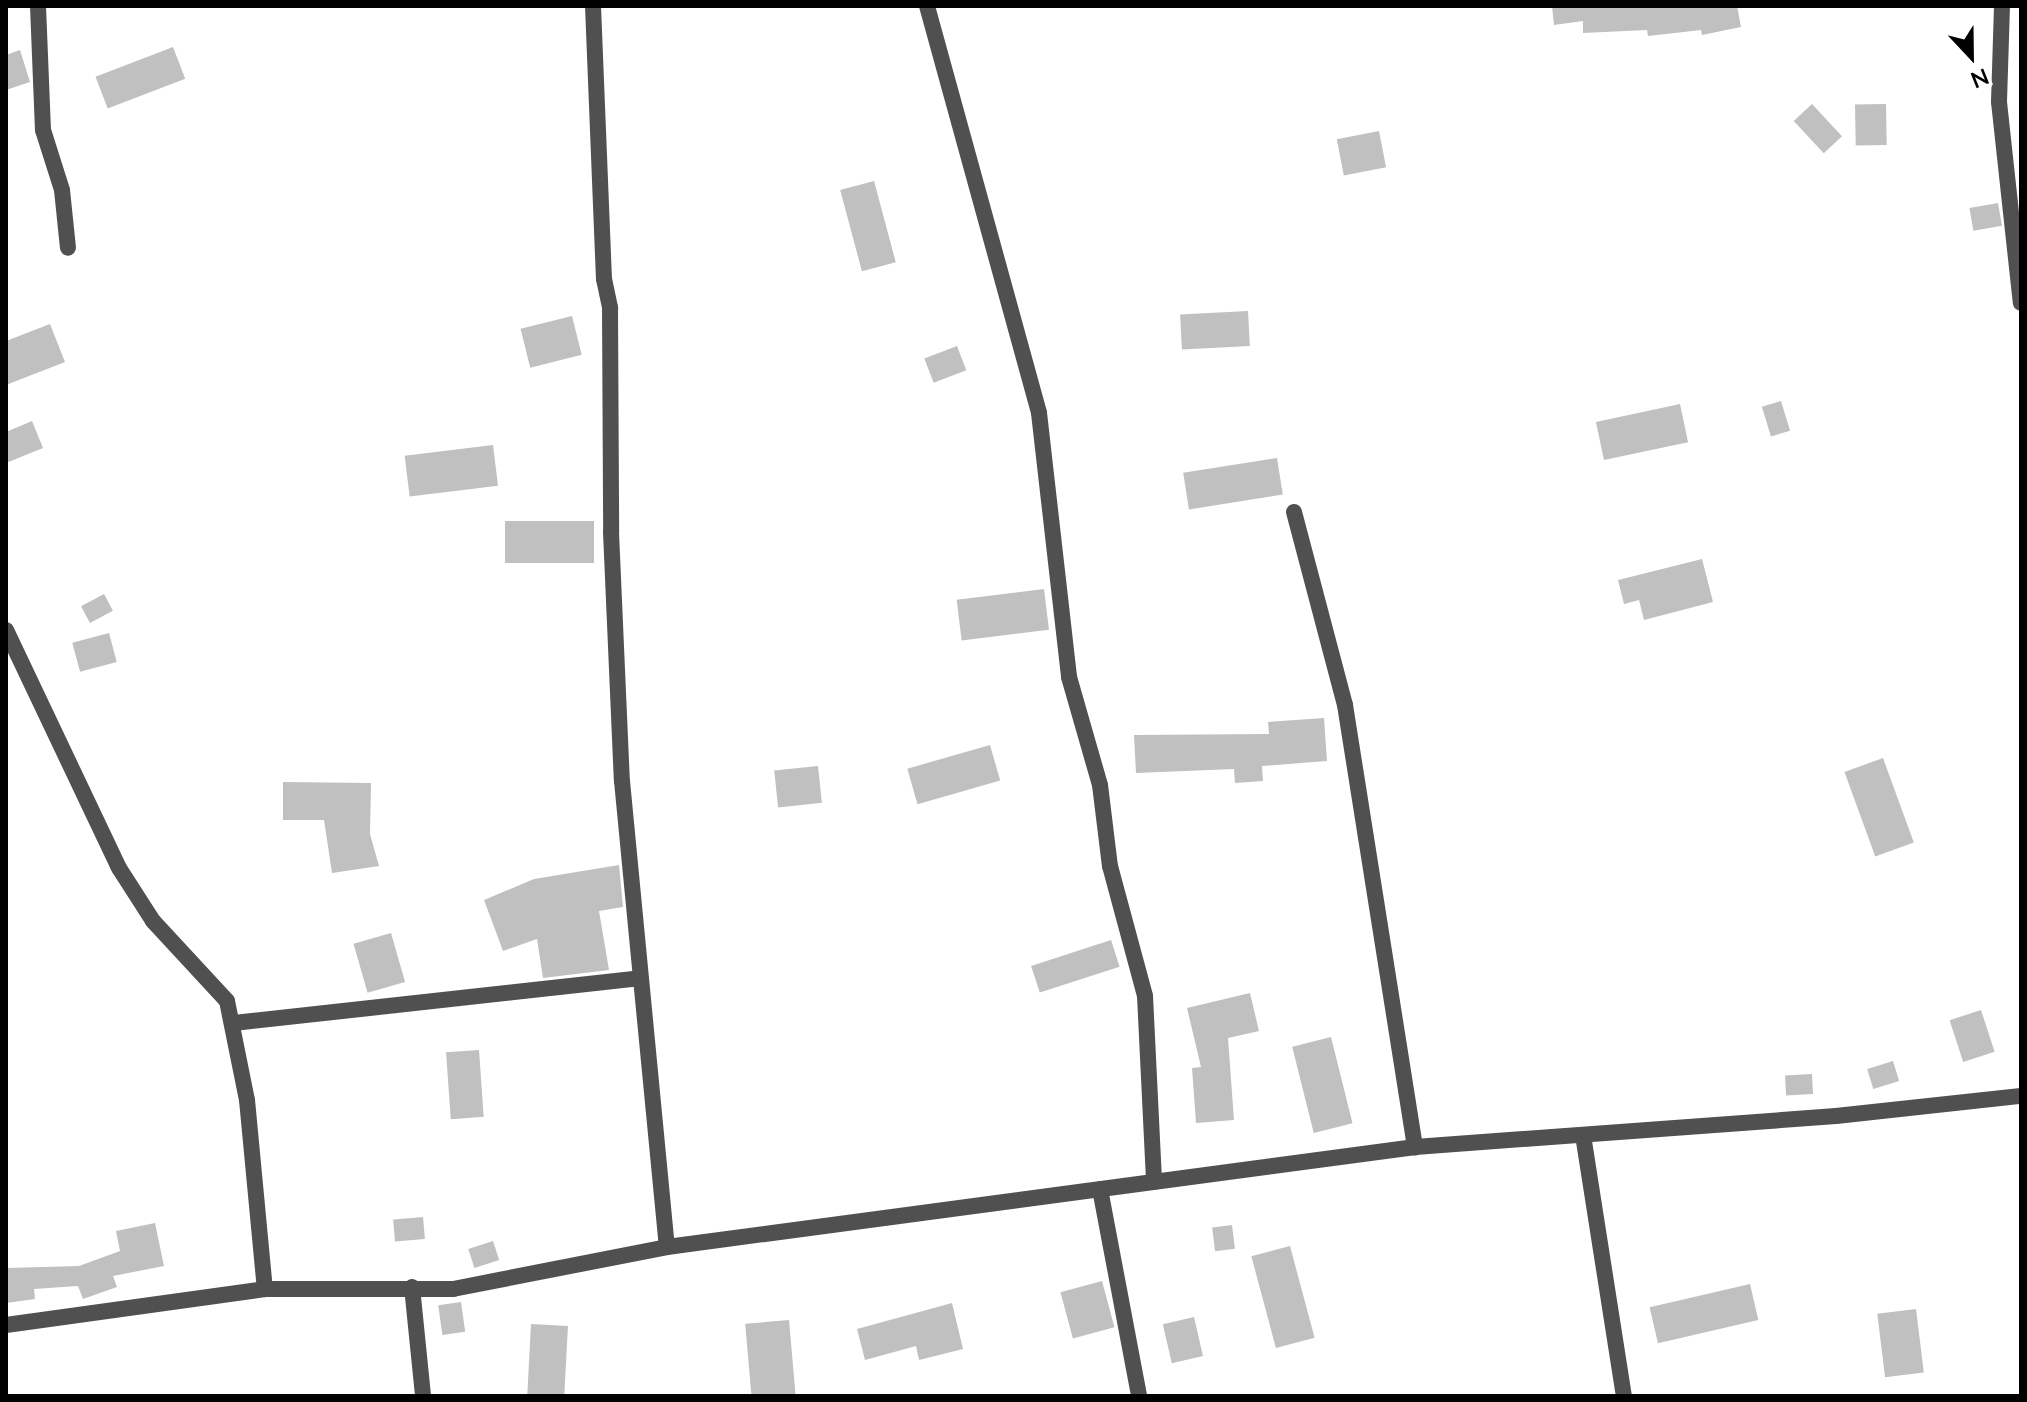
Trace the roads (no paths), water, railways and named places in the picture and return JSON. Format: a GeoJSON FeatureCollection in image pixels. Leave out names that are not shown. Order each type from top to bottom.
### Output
{"type":"FeatureCollection","features":[{"type":"Feature","properties":{"kind":"street"},"geometry":{"type":"LineString","coordinates":[[38,6],[43,130],[62,190],[68,248]]}},
{"type":"Feature","properties":{"kind":"street"},"geometry":{"type":"LineString","coordinates":[[593,6],[604,279],[610,308],[611,532],[622,781],[667,1247]]}},
{"type":"Feature","properties":{"kind":"street"},"geometry":{"type":"LineString","coordinates":[[927,6],[1039,413],[1069,677],[1096,771],[1110,866],[1145,996],[1154,1182]]}},
{"type":"Feature","properties":{"kind":"street"},"geometry":{"type":"LineString","coordinates":[[2002,6],[1999,102],[2021,303]]}},
{"type":"Feature","properties":{"kind":"street"},"geometry":{"type":"LineString","coordinates":[[1294,512],[1345,705],[1415,1147]]}},
{"type":"Feature","properties":{"kind":"street"},"geometry":{"type":"LineString","coordinates":[[6,630],[119,868],[153,921],[227,1001],[234,1023],[265,1289]]}},
{"type":"Feature","properties":{"kind":"street"},"geometry":{"type":"LineString","coordinates":[[234,1023],[641,978]]}},
{"type":"Feature","properties":{"kind":"street"},"geometry":{"type":"LineString","coordinates":[[6,1325],[265,1289],[453,1289],[667,1247],[1415,1147],[2021,1096]]}},
{"type":"Feature","properties":{"kind":"street"},"geometry":{"type":"LineString","coordinates":[[1583,1135],[1624,1396]]}},
{"type":"Feature","properties":{"kind":"street"},"geometry":{"type":"LineString","coordinates":[[1100,1189],[1139,1396]]}},
{"type":"Feature","properties":{"kind":"street"},"geometry":{"type":"LineString","coordinates":[[412,1287],[423,1396]]}}]}
